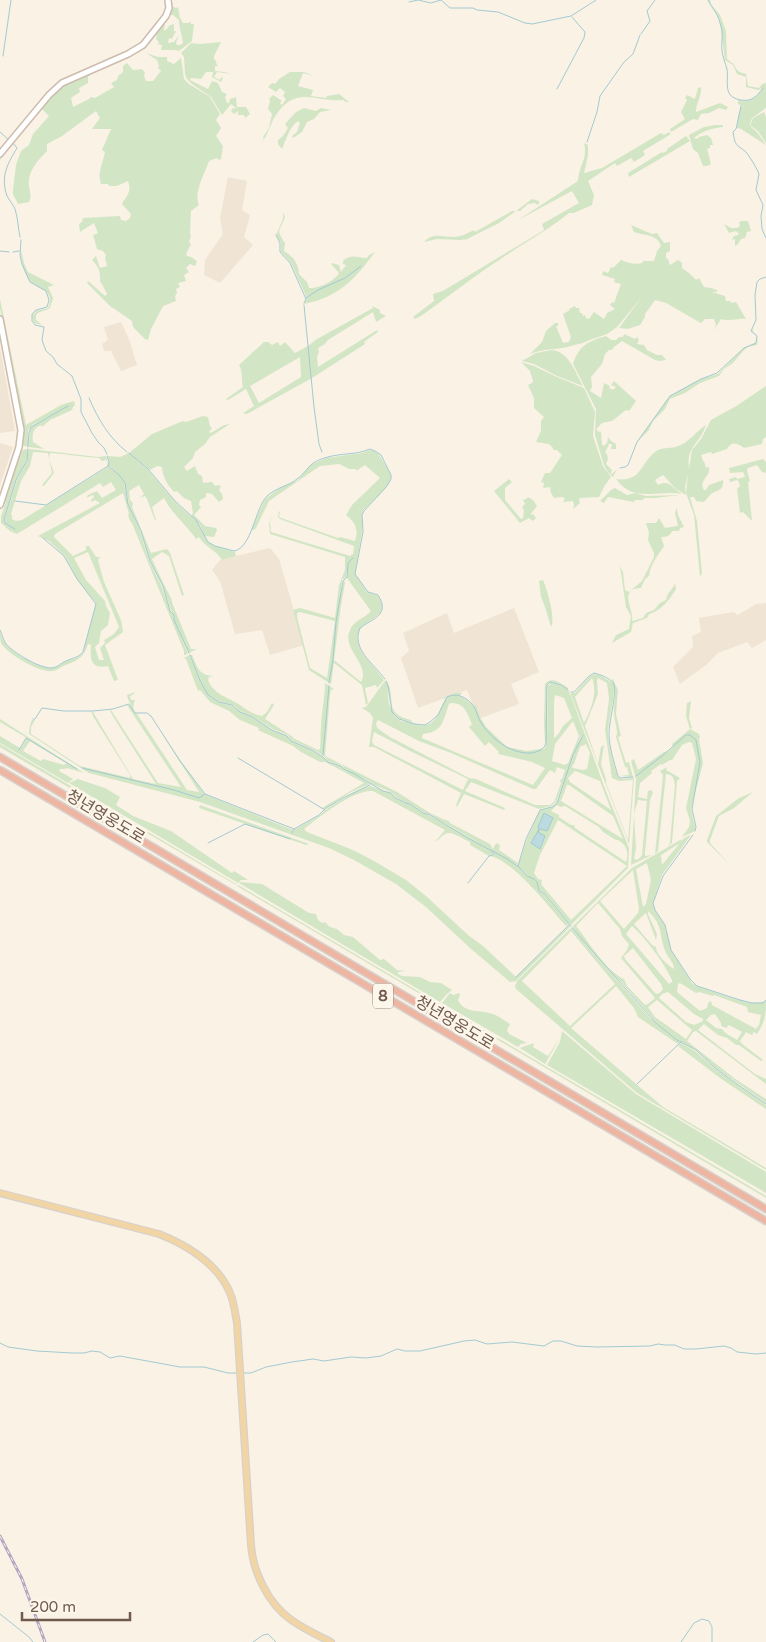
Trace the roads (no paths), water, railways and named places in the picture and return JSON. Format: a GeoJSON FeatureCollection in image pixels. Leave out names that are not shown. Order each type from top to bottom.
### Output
{"type":"FeatureCollection","features":[{"type":"Feature","properties":{"kind":"highway","name":"청년영웅도로"},"geometry":{"type":"LineString","coordinates":[[0,757],[766,1209]]}},
{"type":"Feature","properties":{"kind":"highway","name":"청년영웅도로"},"geometry":{"type":"LineString","coordinates":[[0,770],[766,1221]]}},
{"type":"Feature","properties":{"kind":"main road"},"geometry":{"type":"LineString","coordinates":[[0,154],[49,95],[62,83],[128,54],[143,45],[166,16],[169,8],[168,0]]}},
{"type":"Feature","properties":{"kind":"main road"},"geometry":{"type":"LineString","coordinates":[[0,319],[21,430],[19,447],[0,505]]}},
{"type":"Feature","properties":{"kind":"main road"},"geometry":{"type":"LineString","coordinates":[[0,1193],[152,1232],[176,1241],[192,1251],[216,1271],[230,1292],[236,1315],[250,1545],[254,1565],[264,1587],[281,1612],[292,1621],[331,1642]]}},
{"type":"Feature","properties":{"kind":"water"},"geometry":{"type":"Polygon","coordinates":[[[544,813],[553,818],[547,831],[540,829],[538,832],[545,836],[540,849],[531,843],[539,829],[538,827],[544,813]]]}},
{"type":"Feature","properties":{"kind":"waterway"},"geometry":{"type":"LineString","coordinates":[[3,56],[11,0]]}},
{"type":"Feature","properties":{"kind":"waterway"},"geometry":{"type":"LineString","coordinates":[[409,2],[418,0],[431,3],[441,0],[450,8],[473,8],[498,12],[532,24],[571,16],[596,0]]}},
{"type":"Feature","properties":{"kind":"waterway"},"geometry":{"type":"LineString","coordinates":[[641,34],[650,21],[647,11],[655,0]]}},
{"type":"Feature","properties":{"kind":"waterway"},"geometry":{"type":"LineString","coordinates":[[708,0],[717,15],[722,29],[722,51],[731,96],[741,100],[748,100],[756,96],[763,88]]}},
{"type":"Feature","properties":{"kind":"waterway"},"geometry":{"type":"LineString","coordinates":[[557,89],[584,38],[585,32],[572,17]]}},
{"type":"Feature","properties":{"kind":"waterway"},"geometry":{"type":"LineString","coordinates":[[587,142],[600,96],[624,62],[633,54],[640,35]]}},
{"type":"Feature","properties":{"kind":"waterway"},"geometry":{"type":"LineString","coordinates":[[741,106],[736,129],[733,132],[736,144],[747,153],[759,174],[756,190],[763,205],[761,216],[762,229],[766,238]]}},
{"type":"Feature","properties":{"kind":"waterway"},"geometry":{"type":"LineString","coordinates":[[0,132],[9,140]]}},
{"type":"Feature","properties":{"kind":"waterway"},"geometry":{"type":"LineString","coordinates":[[13,143],[17,148],[6,170],[4,182],[7,196],[16,212],[20,237]]}},
{"type":"Feature","properties":{"kind":"waterway"},"geometry":{"type":"LineString","coordinates":[[276,235],[280,243],[280,252],[290,263],[306,299],[304,303]]}},
{"type":"Feature","properties":{"kind":"waterway"},"geometry":{"type":"LineString","coordinates":[[21,240],[20,255],[30,282],[46,291],[49,300],[47,307],[36,310],[32,314],[32,321],[35,325],[44,327],[42,340],[46,351],[57,364],[72,376],[81,399],[81,412],[92,433],[107,454]]}},
{"type":"Feature","properties":{"kind":"waterway"},"geometry":{"type":"LineString","coordinates":[[0,251],[9,252]]}},
{"type":"Feature","properties":{"kind":"waterway"},"geometry":{"type":"LineString","coordinates":[[13,252],[19,251]]}},
{"type":"Feature","properties":{"kind":"waterway"},"geometry":{"type":"LineString","coordinates":[[306,298],[318,290],[345,278],[361,266]]}},
{"type":"Feature","properties":{"kind":"waterway"},"geometry":{"type":"LineString","coordinates":[[620,468],[628,465],[637,442],[670,396],[701,379],[717,373],[744,348],[756,343],[757,336],[751,331],[756,320],[755,295],[757,282],[766,277]]}},
{"type":"Feature","properties":{"kind":"waterway"},"geometry":{"type":"LineString","coordinates":[[304,305],[314,407],[319,444],[322,452]]}},
{"type":"Feature","properties":{"kind":"waterway"},"geometry":{"type":"LineString","coordinates":[[89,398],[105,428],[127,452]]}},
{"type":"Feature","properties":{"kind":"waterway"},"geometry":{"type":"LineString","coordinates":[[28,447],[31,427],[68,406]]}},
{"type":"Feature","properties":{"kind":"waterway"},"geometry":{"type":"LineString","coordinates":[[15,529],[6,524],[4,520],[16,480],[27,460],[28,449]]}},
{"type":"Feature","properties":{"kind":"waterway"},"geometry":{"type":"LineString","coordinates":[[129,453],[148,469],[175,501],[196,520],[208,542],[234,551],[245,543],[259,509],[267,496],[294,481],[313,464],[328,457],[370,449],[381,455],[391,475],[391,479],[362,515],[363,532],[355,574],[368,592],[378,595],[381,602],[381,612],[360,628],[358,636],[365,656],[385,679]]}},
{"type":"Feature","properties":{"kind":"waterway"},"geometry":{"type":"LineString","coordinates":[[107,456],[108,466],[125,483],[128,504],[141,531],[150,561],[163,586],[170,611],[174,615],[174,620],[189,653]]}},
{"type":"Feature","properties":{"kind":"waterway"},"geometry":{"type":"LineString","coordinates":[[15,501],[46,505],[108,466]]}},
{"type":"Feature","properties":{"kind":"waterway"},"geometry":{"type":"LineString","coordinates":[[0,630],[10,648],[40,666],[55,667],[77,657],[83,652],[96,604],[77,579],[64,556],[43,538]]}},
{"type":"Feature","properties":{"kind":"waterway"},"geometry":{"type":"LineString","coordinates":[[329,683],[343,581],[347,577],[348,563],[353,558]]}},
{"type":"Feature","properties":{"kind":"waterway"},"geometry":{"type":"LineString","coordinates":[[190,655],[208,695],[219,702],[232,705],[240,712],[287,736],[291,741],[312,750],[328,762],[341,766],[383,791],[391,793],[394,797],[410,804],[507,859],[537,882],[539,891],[545,894],[571,926]]}},
{"type":"Feature","properties":{"kind":"waterway"},"geometry":{"type":"LineString","coordinates":[[571,692],[574,692],[594,673],[611,680],[615,689],[609,733],[611,749],[618,776],[620,778],[633,777]]}},
{"type":"Feature","properties":{"kind":"waterway"},"geometry":{"type":"LineString","coordinates":[[386,681],[392,712],[399,719],[425,725],[438,715],[447,697],[453,695],[460,696],[473,705],[480,721],[495,739],[508,748],[523,753],[536,752],[546,744],[547,685],[550,682],[561,685],[568,690]]}},
{"type":"Feature","properties":{"kind":"waterway"},"geometry":{"type":"LineString","coordinates":[[323,755],[329,686]]}},
{"type":"Feature","properties":{"kind":"waterway"},"geometry":{"type":"LineString","coordinates":[[33,719],[35,719],[42,708],[64,711],[93,711],[113,709],[129,704],[135,713],[147,713],[151,716],[180,761],[205,794]]}},
{"type":"Feature","properties":{"kind":"waterway"},"geometry":{"type":"LineString","coordinates":[[518,866],[526,839],[540,810],[552,807],[557,803],[573,755],[583,735]]}},
{"type":"Feature","properties":{"kind":"waterway"},"geometry":{"type":"LineString","coordinates":[[636,776],[686,735],[690,735],[696,740],[700,762],[692,809],[696,827],[695,831]]}},
{"type":"Feature","properties":{"kind":"waterway"},"geometry":{"type":"LineString","coordinates":[[19,750],[26,738],[77,769]]}},
{"type":"Feature","properties":{"kind":"waterway"},"geometry":{"type":"LineString","coordinates":[[238,758],[325,810]]}},
{"type":"Feature","properties":{"kind":"waterway"},"geometry":{"type":"LineString","coordinates":[[82,768],[174,790],[199,798],[205,794],[294,829]]}},
{"type":"Feature","properties":{"kind":"waterway"},"geometry":{"type":"LineString","coordinates":[[292,833],[294,829],[319,815],[326,808],[370,785]]}},
{"type":"Feature","properties":{"kind":"waterway"},"geometry":{"type":"LineString","coordinates":[[208,843],[245,824],[290,839]]}},
{"type":"Feature","properties":{"kind":"waterway"},"geometry":{"type":"LineString","coordinates":[[693,835],[663,876],[653,903],[655,910],[665,925],[671,950],[690,979],[697,986],[752,1003],[763,1003],[766,1000]]}},
{"type":"Feature","properties":{"kind":"waterway"},"geometry":{"type":"LineString","coordinates":[[468,883],[489,856],[493,855],[493,851]]}},
{"type":"Feature","properties":{"kind":"waterway"},"geometry":{"type":"LineString","coordinates":[[516,977],[569,925]]}},
{"type":"Feature","properties":{"kind":"waterway"},"geometry":{"type":"LineString","coordinates":[[572,928],[655,1022],[677,1040],[696,1050],[714,1067],[766,1104]]}},
{"type":"Feature","properties":{"kind":"waterway"},"geometry":{"type":"LineString","coordinates":[[637,1084],[681,1042]]}},
{"type":"Feature","properties":{"kind":"waterway"},"geometry":{"type":"LineString","coordinates":[[243,1373],[251,1373],[266,1367],[313,1359],[324,1361],[351,1357],[366,1358],[381,1356],[397,1349],[420,1351],[475,1340],[487,1344],[512,1342],[544,1346],[553,1341],[561,1341],[577,1346],[597,1347],[650,1346],[658,1344],[675,1345],[684,1349],[696,1349],[724,1346],[737,1352],[766,1353]]}},
{"type":"Feature","properties":{"kind":"waterway"},"geometry":{"type":"LineString","coordinates":[[0,1343],[8,1347],[37,1351],[100,1352],[110,1358],[120,1356],[180,1367],[204,1367],[228,1373],[237,1373]]}},
{"type":"Feature","properties":{"kind":"waterway"},"geometry":{"type":"LineString","coordinates":[[0,1614],[33,1642]]}},
{"type":"Feature","properties":{"kind":"waterway"},"geometry":{"type":"LineString","coordinates":[[681,1642],[694,1623],[702,1619],[709,1621],[712,1627],[712,1642]]}},
{"type":"Feature","properties":{"kind":"waterway"},"geometry":{"type":"LineString","coordinates":[[253,1642],[268,1634],[276,1642]]}},
{"type":"Feature","properties":{"kind":"railway"},"geometry":{"type":"LineString","coordinates":[[0,1536],[22,1579],[45,1642]]}}]}
